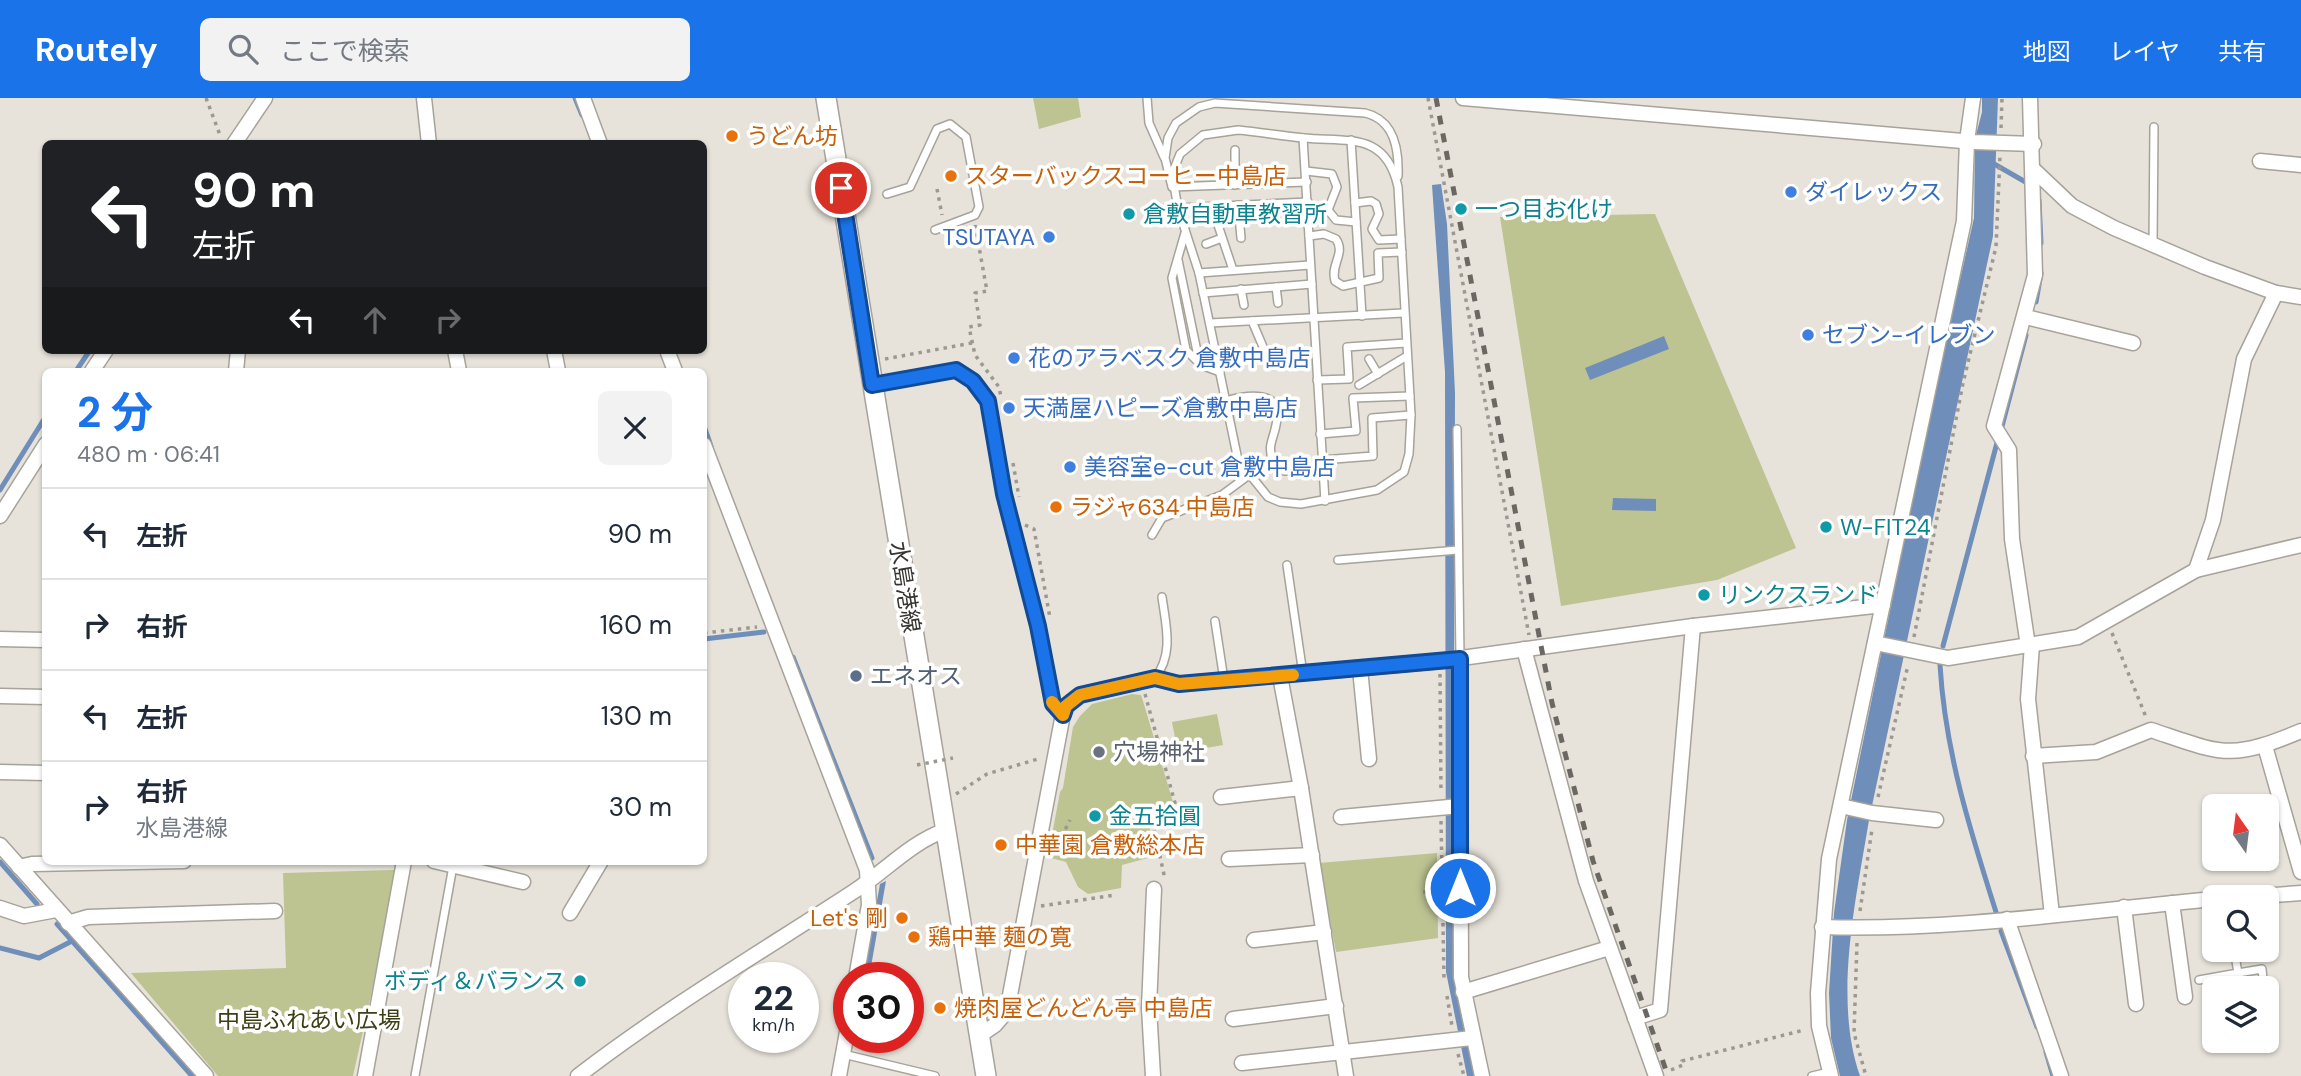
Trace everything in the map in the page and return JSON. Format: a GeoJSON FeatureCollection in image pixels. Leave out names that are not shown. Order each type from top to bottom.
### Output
{"type":"FeatureCollection","features":[{"type":"Feature","properties":{"kind":"main road","name":"水島港線"},"geometry":{"type":"LineString","coordinates":[[826,98],[986,1076]]}},
{"type":"Feature","properties":{"kind":"street"},"geometry":{"type":"LineString","coordinates":[[237,140],[265,98]]}},
{"type":"Feature","properties":{"kind":"street"},"geometry":{"type":"LineString","coordinates":[[424,98],[429,140]]}},
{"type":"Feature","properties":{"kind":"street"},"geometry":{"type":"LineString","coordinates":[[583,98],[599,140]]}},
{"type":"Feature","properties":{"kind":"street"},"geometry":{"type":"LineString","coordinates":[[1463,98],[1970,141],[2034,144]]}},
{"type":"Feature","properties":{"kind":"street"},"geometry":{"type":"LineString","coordinates":[[1830,1074],[1819,1026],[1829,859],[1844,807],[1878,644],[1883,605],[1964,221],[1973,98]]}},
{"type":"Feature","properties":{"kind":"street"},"geometry":{"type":"LineString","coordinates":[[2030,98],[2034,144],[2035,275],[2026,317],[1994,426],[2008,450],[2012,539],[2030,646],[2028,699],[2032,757],[2052,915]]}},
{"type":"Feature","properties":{"kind":"street"},"geometry":{"type":"LineString","coordinates":[[2260,161],[2301,165]]}},
{"type":"Feature","properties":{"kind":"street"},"geometry":{"type":"LineString","coordinates":[[2034,172],[2072,206],[2153,245],[2276,293],[2301,297]]}},
{"type":"Feature","properties":{"kind":"street"},"geometry":{"type":"LineString","coordinates":[[2196,570],[2213,520],[2244,359],[2276,293]]}},
{"type":"Feature","properties":{"kind":"street"},"geometry":{"type":"LineString","coordinates":[[2026,317],[2133,343]]}},
{"type":"Feature","properties":{"kind":"street"},"geometry":{"type":"LineString","coordinates":[[0,516],[42,450]]}},
{"type":"Feature","properties":{"kind":"street"},"geometry":{"type":"LineString","coordinates":[[707,452],[870,882],[858,962]]}},
{"type":"Feature","properties":{"kind":"street"},"geometry":{"type":"LineString","coordinates":[[1878,644],[1948,658],[2078,637],[2196,570],[2301,545]]}},
{"type":"Feature","properties":{"kind":"street"},"geometry":{"type":"LineString","coordinates":[[979,1036],[995,1025],[1007,1011],[1058,753],[1063,715],[1066,706],[1080,695],[1148,680],[1179,684],[1449,660],[1693,626],[1883,605]]}},
{"type":"Feature","properties":{"kind":"street"},"geometry":{"type":"LineString","coordinates":[[1635,1018],[1660,1010],[1693,626]]}},
{"type":"Feature","properties":{"kind":"street"},"geometry":{"type":"LineString","coordinates":[[0,639],[42,640]]}},
{"type":"Feature","properties":{"kind":"street"},"geometry":{"type":"LineString","coordinates":[[1528,648],[1565,810],[1609,947],[1655,1076]]}},
{"type":"Feature","properties":{"kind":"street"},"geometry":{"type":"LineString","coordinates":[[1449,660],[1450,807],[1463,992],[1462,1040],[1482,1076]]}},
{"type":"Feature","properties":{"kind":"street"},"geometry":{"type":"LineString","coordinates":[[1360,669],[1369,760]]}},
{"type":"Feature","properties":{"kind":"street"},"geometry":{"type":"LineString","coordinates":[[1280,676],[1301,788],[1346,1076]]}},
{"type":"Feature","properties":{"kind":"street"},"geometry":{"type":"LineString","coordinates":[[0,696],[42,697]]}},
{"type":"Feature","properties":{"kind":"street"},"geometry":{"type":"LineString","coordinates":[[2032,757],[2095,752],[2151,730],[2221,752],[2246,752],[2301,731]]}},
{"type":"Feature","properties":{"kind":"street"},"geometry":{"type":"LineString","coordinates":[[2265,746],[2301,872]]}},
{"type":"Feature","properties":{"kind":"street"},"geometry":{"type":"LineString","coordinates":[[0,772],[42,773]]}},
{"type":"Feature","properties":{"kind":"street"},"geometry":{"type":"LineString","coordinates":[[1221,797],[1301,788]]}},
{"type":"Feature","properties":{"kind":"street"},"geometry":{"type":"LineString","coordinates":[[1341,817],[1450,807]]}},
{"type":"Feature","properties":{"kind":"street"},"geometry":{"type":"LineString","coordinates":[[1844,807],[1936,820]]}},
{"type":"Feature","properties":{"kind":"street"},"geometry":{"type":"LineString","coordinates":[[578,1076],[630,1036],[870,882],[911,848],[946,830]]}},
{"type":"Feature","properties":{"kind":"street"},"geometry":{"type":"LineString","coordinates":[[0,845],[206,1076]]}},
{"type":"Feature","properties":{"kind":"street"},"geometry":{"type":"LineString","coordinates":[[1229,859],[1312,855]]}},
{"type":"Feature","properties":{"kind":"street"},"geometry":{"type":"LineString","coordinates":[[19,867],[42,864]]}},
{"type":"Feature","properties":{"kind":"street"},"geometry":{"type":"LineString","coordinates":[[366,1076],[403,865]]}},
{"type":"Feature","properties":{"kind":"street"},"geometry":{"type":"LineString","coordinates":[[449,865],[523,882]]}},
{"type":"Feature","properties":{"kind":"street"},"geometry":{"type":"LineString","coordinates":[[570,913],[599,865]]}},
{"type":"Feature","properties":{"kind":"street"},"geometry":{"type":"LineString","coordinates":[[1153,1076],[1149,1008],[1154,888]]}},
{"type":"Feature","properties":{"kind":"street"},"geometry":{"type":"LineString","coordinates":[[2279,895],[2301,893]]}},
{"type":"Feature","properties":{"kind":"street"},"geometry":{"type":"LineString","coordinates":[[1826,927],[1856,928],[2007,919],[2202,901]]}},
{"type":"Feature","properties":{"kind":"street"},"geometry":{"type":"LineString","coordinates":[[2172,903],[2185,997]]}},
{"type":"Feature","properties":{"kind":"street"},"geometry":{"type":"LineString","coordinates":[[2124,907],[2136,1004]]}},
{"type":"Feature","properties":{"kind":"street"},"geometry":{"type":"LineString","coordinates":[[0,908],[24,916],[56,910]]}},
{"type":"Feature","properties":{"kind":"street"},"geometry":{"type":"LineString","coordinates":[[68,923],[88,916],[275,911]]}},
{"type":"Feature","properties":{"kind":"street"},"geometry":{"type":"LineString","coordinates":[[2007,919],[2061,1076]]}},
{"type":"Feature","properties":{"kind":"street"},"geometry":{"type":"LineString","coordinates":[[1254,940],[1324,932]]}},
{"type":"Feature","properties":{"kind":"street"},"geometry":{"type":"LineString","coordinates":[[1463,992],[1609,947]]}},
{"type":"Feature","properties":{"kind":"street"},"geometry":{"type":"LineString","coordinates":[[1233,1019],[1336,1006]]}},
{"type":"Feature","properties":{"kind":"street"},"geometry":{"type":"LineString","coordinates":[[1242,1063],[1462,1040]]}},
{"type":"Feature","properties":{"kind":"street"},"geometry":{"type":"LineString","coordinates":[[839,1076],[849,1055]]}},
{"type":"Feature","properties":{"kind":"lane"},"geometry":{"type":"LineString","coordinates":[[1147,98],[1149,123],[1165,158],[1199,273],[1238,460],[1268,497],[1280,502],[1325,501],[1377,490],[1404,472],[1409,454],[1411,415],[1398,187],[1399,151],[1395,140],[1379,119],[1365,113],[1211,103],[1176,123],[1168,138],[1165,158]]}},
{"type":"Feature","properties":{"kind":"lane"},"geometry":{"type":"LineString","coordinates":[[887,194],[910,187],[937,129],[950,124],[959,128],[966,137],[979,206],[975,215],[935,230]]}},
{"type":"Feature","properties":{"kind":"lane"},"geometry":{"type":"LineString","coordinates":[[2153,245],[2154,127]]}},
{"type":"Feature","properties":{"kind":"lane"},"geometry":{"type":"LineString","coordinates":[[1172,187],[1172,174],[1180,154],[1203,135],[1238,130],[1303,138],[1351,140],[1367,144],[1387,158],[1394,170],[1398,187]]}},
{"type":"Feature","properties":{"kind":"lane"},"geometry":{"type":"LineString","coordinates":[[1303,138],[1325,501]]}},
{"type":"Feature","properties":{"kind":"lane"},"geometry":{"type":"LineString","coordinates":[[1351,140],[1362,316]]}},
{"type":"Feature","properties":{"kind":"lane"},"geometry":{"type":"LineString","coordinates":[[1235,150],[1236,185]]}},
{"type":"Feature","properties":{"kind":"lane"},"geometry":{"type":"LineString","coordinates":[[1306,172],[1332,174],[1337,187],[1328,210],[1336,220],[1356,222]]}},
{"type":"Feature","properties":{"kind":"lane"},"geometry":{"type":"LineString","coordinates":[[1172,187],[1307,182]]}},
{"type":"Feature","properties":{"kind":"lane"},"geometry":{"type":"LineString","coordinates":[[1355,203],[1371,201],[1376,204],[1379,214],[1372,229],[1379,240],[1401,239]]}},
{"type":"Feature","properties":{"kind":"lane"},"geometry":{"type":"LineString","coordinates":[[1178,208],[1308,202]]}},
{"type":"Feature","properties":{"kind":"lane"},"geometry":{"type":"LineString","coordinates":[[1238,205],[1241,238]]}},
{"type":"Feature","properties":{"kind":"lane"},"geometry":{"type":"LineString","coordinates":[[1212,207],[1233,270]]}},
{"type":"Feature","properties":{"kind":"lane"},"geometry":{"type":"LineString","coordinates":[[1186,232],[1172,278],[1186,350],[1199,362],[1220,372]]}},
{"type":"Feature","properties":{"kind":"lane"},"geometry":{"type":"LineString","coordinates":[[1309,236],[1333,236],[1340,244],[1339,255],[1332,268],[1335,281],[1349,286],[1379,278],[1378,253],[1402,252]]}},
{"type":"Feature","properties":{"kind":"lane"},"geometry":{"type":"LineString","coordinates":[[1206,244],[1222,239]]}},
{"type":"Feature","properties":{"kind":"lane"},"geometry":{"type":"LineString","coordinates":[[1199,273],[1310,265]]}},
{"type":"Feature","properties":{"kind":"lane"},"geometry":{"type":"LineString","coordinates":[[1203,293],[1312,284]]}},
{"type":"Feature","properties":{"kind":"lane"},"geometry":{"type":"LineString","coordinates":[[1276,287],[1278,303]]}},
{"type":"Feature","properties":{"kind":"lane"},"geometry":{"type":"LineString","coordinates":[[1241,289],[1244,305]]}},
{"type":"Feature","properties":{"kind":"lane"},"geometry":{"type":"LineString","coordinates":[[1210,323],[1404,313]]}},
{"type":"Feature","properties":{"kind":"lane"},"geometry":{"type":"LineString","coordinates":[[1215,350],[1269,361],[1252,321]]}},
{"type":"Feature","properties":{"kind":"lane"},"geometry":{"type":"LineString","coordinates":[[1317,380],[1349,379],[1347,347],[1406,343]]}},
{"type":"Feature","properties":{"kind":"lane"},"geometry":{"type":"LineString","coordinates":[[1359,385],[1407,356]]}},
{"type":"Feature","properties":{"kind":"lane"},"geometry":{"type":"LineString","coordinates":[[1369,359],[1378,374]]}},
{"type":"Feature","properties":{"kind":"lane"},"geometry":{"type":"LineString","coordinates":[[872,385],[956,370],[973,381],[988,401],[1004,494],[1038,626],[1053,704],[1063,715]]}},
{"type":"Feature","properties":{"kind":"lane"},"geometry":{"type":"LineString","coordinates":[[1225,401],[1248,394],[1262,395],[1273,403],[1276,414],[1276,426],[1269,441],[1273,462],[1284,471],[1322,470]]}},
{"type":"Feature","properties":{"kind":"lane"},"geometry":{"type":"LineString","coordinates":[[1320,434],[1356,431],[1353,398],[1410,396]]}},
{"type":"Feature","properties":{"kind":"lane"},"geometry":{"type":"LineString","coordinates":[[1322,460],[1373,456],[1372,418],[1411,415]]}},
{"type":"Feature","properties":{"kind":"lane"},"geometry":{"type":"LineString","coordinates":[[1449,660],[1455,550],[1457,429]]}},
{"type":"Feature","properties":{"kind":"lane"},"geometry":{"type":"LineString","coordinates":[[1152,535],[1162,518],[1222,495],[1249,475]]}},
{"type":"Feature","properties":{"kind":"lane"},"geometry":{"type":"LineString","coordinates":[[1338,560],[1455,550]]}},
{"type":"Feature","properties":{"kind":"lane"},"geometry":{"type":"LineString","coordinates":[[1287,565],[1303,674]]}},
{"type":"Feature","properties":{"kind":"lane"},"geometry":{"type":"LineString","coordinates":[[1148,680],[1164,666],[1168,649],[1163,597]]}},
{"type":"Feature","properties":{"kind":"lane"},"geometry":{"type":"LineString","coordinates":[[1215,621],[1224,680]]}},
{"type":"Feature","properties":{"kind":"lane"},"geometry":{"type":"LineString","coordinates":[[415,1076],[453,866]]}},
{"type":"Feature","properties":{"kind":"lane"},"geometry":{"type":"LineString","coordinates":[[2236,962],[2238,973]]}},
{"type":"Feature","properties":{"kind":"lane"},"geometry":{"type":"LineString","coordinates":[[2199,980],[2262,969],[2263,976]]}},
{"type":"Feature","properties":{"kind":"lane"},"geometry":{"type":"LineString","coordinates":[[849,1055],[935,1076]]}},
{"type":"Feature","properties":{"kind":"lane"},"geometry":{"type":"LineString","coordinates":[[1812,1076],[1830,1074]]}},
{"type":"Feature","properties":{"kind":"path"},"geometry":{"type":"LineString","coordinates":[[206,98],[222,140]]}},
{"type":"Feature","properties":{"kind":"path"},"geometry":{"type":"LineString","coordinates":[[1428,98],[1528,648]]}},
{"type":"Feature","properties":{"kind":"path"},"geometry":{"type":"LineString","coordinates":[[1866,1076],[1854,1032],[1856,928],[1873,813],[1910,651],[1964,383],[1996,247],[2000,163]]}},
{"type":"Feature","properties":{"kind":"path"},"geometry":{"type":"LineString","coordinates":[[884,359],[972,343]]}},
{"type":"Feature","properties":{"kind":"path"},"geometry":{"type":"LineString","coordinates":[[2107,622],[2151,730]]}},
{"type":"Feature","properties":{"kind":"path"},"geometry":{"type":"LineString","coordinates":[[707,633],[771,626]]}},
{"type":"Feature","properties":{"kind":"path"},"geometry":{"type":"LineString","coordinates":[[1449,660],[1450,807]]}},
{"type":"Feature","properties":{"kind":"path"},"geometry":{"type":"LineString","coordinates":[[1148,680],[1178,814],[1152,820]]}},
{"type":"Feature","properties":{"kind":"path"},"geometry":{"type":"LineString","coordinates":[[954,795],[986,774],[1058,753]]}},
{"type":"Feature","properties":{"kind":"path"},"geometry":{"type":"LineString","coordinates":[[917,765],[953,758]]}},
{"type":"Feature","properties":{"kind":"path"},"geometry":{"type":"LineString","coordinates":[[1149,809],[1165,881],[1154,888]]}},
{"type":"Feature","properties":{"kind":"path"},"geometry":{"type":"LineString","coordinates":[[1051,858],[1070,820]]}},
{"type":"Feature","properties":{"kind":"path"},"geometry":{"type":"LineString","coordinates":[[1423,892],[1445,890]]}},
{"type":"Feature","properties":{"kind":"path"},"geometry":{"type":"LineString","coordinates":[[1028,908],[1115,895]]}},
{"type":"Feature","properties":{"kind":"path"},"geometry":{"type":"LineString","coordinates":[[1655,1076],[1683,1065],[1682,1061],[1819,1026]]}},
{"type":"Feature","properties":{"kind":"path"},"geometry":{"type":"LineString","coordinates":[[1462,1040],[1464,1076]]}},
{"type":"Feature","properties":{"kind":"green space"},"geometry":{"type":"Polygon","coordinates":[[[1033,98],[1078,98],[1081,117],[1039,129],[1033,98]]]}},
{"type":"Feature","properties":{"kind":"green space"},"geometry":{"type":"Polygon","coordinates":[[[1655,214],[1796,548],[1717,580],[1561,606],[1500,217],[1655,214]]]}},
{"type":"Feature","properties":{"kind":"green space"},"geometry":{"type":"Polygon","coordinates":[[[1132,694],[1141,695],[1175,809],[1170,814],[1148,819],[1155,856],[1122,865],[1121,888],[1088,894],[1078,887],[1066,862],[1051,858],[1049,851],[1073,727],[1092,704],[1132,694]]]}},
{"type":"Feature","properties":{"kind":"green space"},"geometry":{"type":"Polygon","coordinates":[[[1217,714],[1223,745],[1178,753],[1172,722],[1217,714]]]}},
{"type":"Feature","properties":{"kind":"green space"},"geometry":{"type":"Polygon","coordinates":[[[1437,853],[1438,938],[1336,952],[1319,863],[1437,853]]]}},
{"type":"Feature","properties":{"kind":"green space","name":"中島ふれあい広場"},"geometry":{"type":"Polygon","coordinates":[[[394,870],[397,878],[353,1076],[218,1076],[131,973],[286,968],[283,873],[394,870]]]}},
{"type":"Feature","properties":{"kind":"water"},"geometry":{"type":"Polygon","coordinates":[[[1982,98],[1998,98],[1993,236],[1869,820],[1858,883],[1850,949],[1848,1015],[1860,1076],[1840,1076],[1831,1038],[1829,993],[1834,913],[1847,820],[1936,386],[1974,218],[1975,139],[1982,112],[1982,98]]]}},
{"type":"Feature","properties":{"kind":"water"},"geometry":{"type":"Polygon","coordinates":[[[1441,184],[1447,224],[1455,393],[1453,971],[1478,1076],[1467,1076],[1446,972],[1445,372],[1432,185],[1441,184]]]}},
{"type":"Feature","properties":{"kind":"water"},"geometry":{"type":"Polygon","coordinates":[[[1664,336],[1669,349],[1590,380],[1585,368],[1664,336]]]}},
{"type":"Feature","properties":{"kind":"water"},"geometry":{"type":"Polygon","coordinates":[[[1613,498],[1656,499],[1656,511],[1612,510],[1613,498]]]}},
{"type":"Feature","properties":{"kind":"water"},"geometry":{"type":"Polygon","coordinates":[[[886,881],[872,962],[866,962],[880,884],[886,881]]]}},
{"type":"Feature","properties":{"kind":"waterway"},"geometry":{"type":"LineString","coordinates":[[575,98],[582,115]]}},
{"type":"Feature","properties":{"kind":"waterway"},"geometry":{"type":"LineString","coordinates":[[1989,161],[2029,184]]}},
{"type":"Feature","properties":{"kind":"waterway"},"geometry":{"type":"LineString","coordinates":[[2039,200],[2041,243]]}},
{"type":"Feature","properties":{"kind":"waterway"},"geometry":{"type":"LineString","coordinates":[[2036,302],[2041,273]]}},
{"type":"Feature","properties":{"kind":"waterway"},"geometry":{"type":"LineString","coordinates":[[2001,430],[2026,335]]}},
{"type":"Feature","properties":{"kind":"waterway"},"geometry":{"type":"LineString","coordinates":[[78,368],[87,354]]}},
{"type":"Feature","properties":{"kind":"waterway"},"geometry":{"type":"LineString","coordinates":[[0,490],[42,422]]}},
{"type":"Feature","properties":{"kind":"waterway"},"geometry":{"type":"LineString","coordinates":[[707,435],[711,446]]}},
{"type":"Feature","properties":{"kind":"waterway"},"geometry":{"type":"LineString","coordinates":[[1943,646],[1998,439]]}},
{"type":"Feature","properties":{"kind":"waterway"},"geometry":{"type":"LineString","coordinates":[[707,639],[764,632]]}},
{"type":"Feature","properties":{"kind":"waterway"},"geometry":{"type":"LineString","coordinates":[[793,657],[872,858]]}},
{"type":"Feature","properties":{"kind":"waterway"},"geometry":{"type":"LineString","coordinates":[[1940,665],[1953,759],[1996,912]]}},
{"type":"Feature","properties":{"kind":"waterway"},"geometry":{"type":"LineString","coordinates":[[0,862],[37,904]]}},
{"type":"Feature","properties":{"kind":"waterway"},"geometry":{"type":"LineString","coordinates":[[57,924],[192,1076]]}},
{"type":"Feature","properties":{"kind":"waterway"},"geometry":{"type":"LineString","coordinates":[[2001,931],[2037,1027]]}},
{"type":"Feature","properties":{"kind":"waterway"},"geometry":{"type":"LineString","coordinates":[[0,948],[39,958],[72,941]]}},
{"type":"Feature","properties":{"kind":"waterway"},"geometry":{"type":"LineString","coordinates":[[2046,1052],[2053,1076]]}},
{"type":"Feature","properties":{"kind":"railway"},"geometry":{"type":"LineString","coordinates":[[1436,98],[1552,703],[1593,861],[1668,1076]]}},
{"type":"Feature","properties":{"kind":"slow traffic"},"geometry":{"type":"LineString","coordinates":[[1052,702],[1063,715],[1066,706],[1080,695],[1155,678],[1179,684],[1293,675]]}},
{"type":"Feature","properties":{"kind":"place","name":"うどん坊"},"geometry":{"type":"Point","coordinates":[732,136]}},
{"type":"Feature","properties":{"kind":"place","name":"スターバックスコーヒー中島店"},"geometry":{"type":"Point","coordinates":[951,176]}},
{"type":"Feature","properties":{"kind":"place","name":"ダイレックス"},"geometry":{"type":"Point","coordinates":[1791,192]}},
{"type":"Feature","properties":{"kind":"place","name":"一つ目お化け"},"geometry":{"type":"Point","coordinates":[1461,209]}},
{"type":"Feature","properties":{"kind":"place","name":"倉敷自動車教習所"},"geometry":{"type":"Point","coordinates":[1129,214]}},
{"type":"Feature","properties":{"kind":"place","name":"TSUTAYA"},"geometry":{"type":"Point","coordinates":[1049,237]}},
{"type":"Feature","properties":{"kind":"place","name":"セブン-イレブン"},"geometry":{"type":"Point","coordinates":[1808,335]}},
{"type":"Feature","properties":{"kind":"place","name":"花のアラベスク 倉敷中島店"},"geometry":{"type":"Point","coordinates":[1014,358]}},
{"type":"Feature","properties":{"kind":"place","name":"天満屋ハピーズ倉敷中島店"},"geometry":{"type":"Point","coordinates":[1009,408]}},
{"type":"Feature","properties":{"kind":"place","name":"美容室e-cut 倉敷中島店"},"geometry":{"type":"Point","coordinates":[1070,467]}},
{"type":"Feature","properties":{"kind":"place","name":"ラジャ634 中島店"},"geometry":{"type":"Point","coordinates":[1056,507]}},
{"type":"Feature","properties":{"kind":"place","name":"W-FIT24"},"geometry":{"type":"Point","coordinates":[1826,527]}},
{"type":"Feature","properties":{"kind":"place","name":"リンクスランド"},"geometry":{"type":"Point","coordinates":[1704,595]}},
{"type":"Feature","properties":{"kind":"place","name":"エネオス"},"geometry":{"type":"Point","coordinates":[856,676]}},
{"type":"Feature","properties":{"kind":"place","name":"穴場神社"},"geometry":{"type":"Point","coordinates":[1099,752]}},
{"type":"Feature","properties":{"kind":"place","name":"金五拾圓"},"geometry":{"type":"Point","coordinates":[1095,816]}},
{"type":"Feature","properties":{"kind":"place","name":"中華園 倉敷総本店"},"geometry":{"type":"Point","coordinates":[1001,845]}},
{"type":"Feature","properties":{"kind":"place","name":"Let's 剛"},"geometry":{"type":"Point","coordinates":[902,918]}},
{"type":"Feature","properties":{"kind":"place","name":"鶏中華 麺の寛"},"geometry":{"type":"Point","coordinates":[914,937]}},
{"type":"Feature","properties":{"kind":"place","name":"ボディ＆バランス"},"geometry":{"type":"Point","coordinates":[580,981]}},
{"type":"Feature","properties":{"kind":"place","name":"焼肉屋どんどん亭 中島店"},"geometry":{"type":"Point","coordinates":[940,1008]}},
{"type":"Feature","properties":{"kind":"route"},"geometry":{"type":"LineString","coordinates":[[841,188],[872,385],[956,370],[973,381],[988,401],[1004,494],[1038,626],[1053,704],[1063,715],[1066,706],[1080,695],[1155,678],[1179,684],[1460,659],[1460,888]]}}]}
